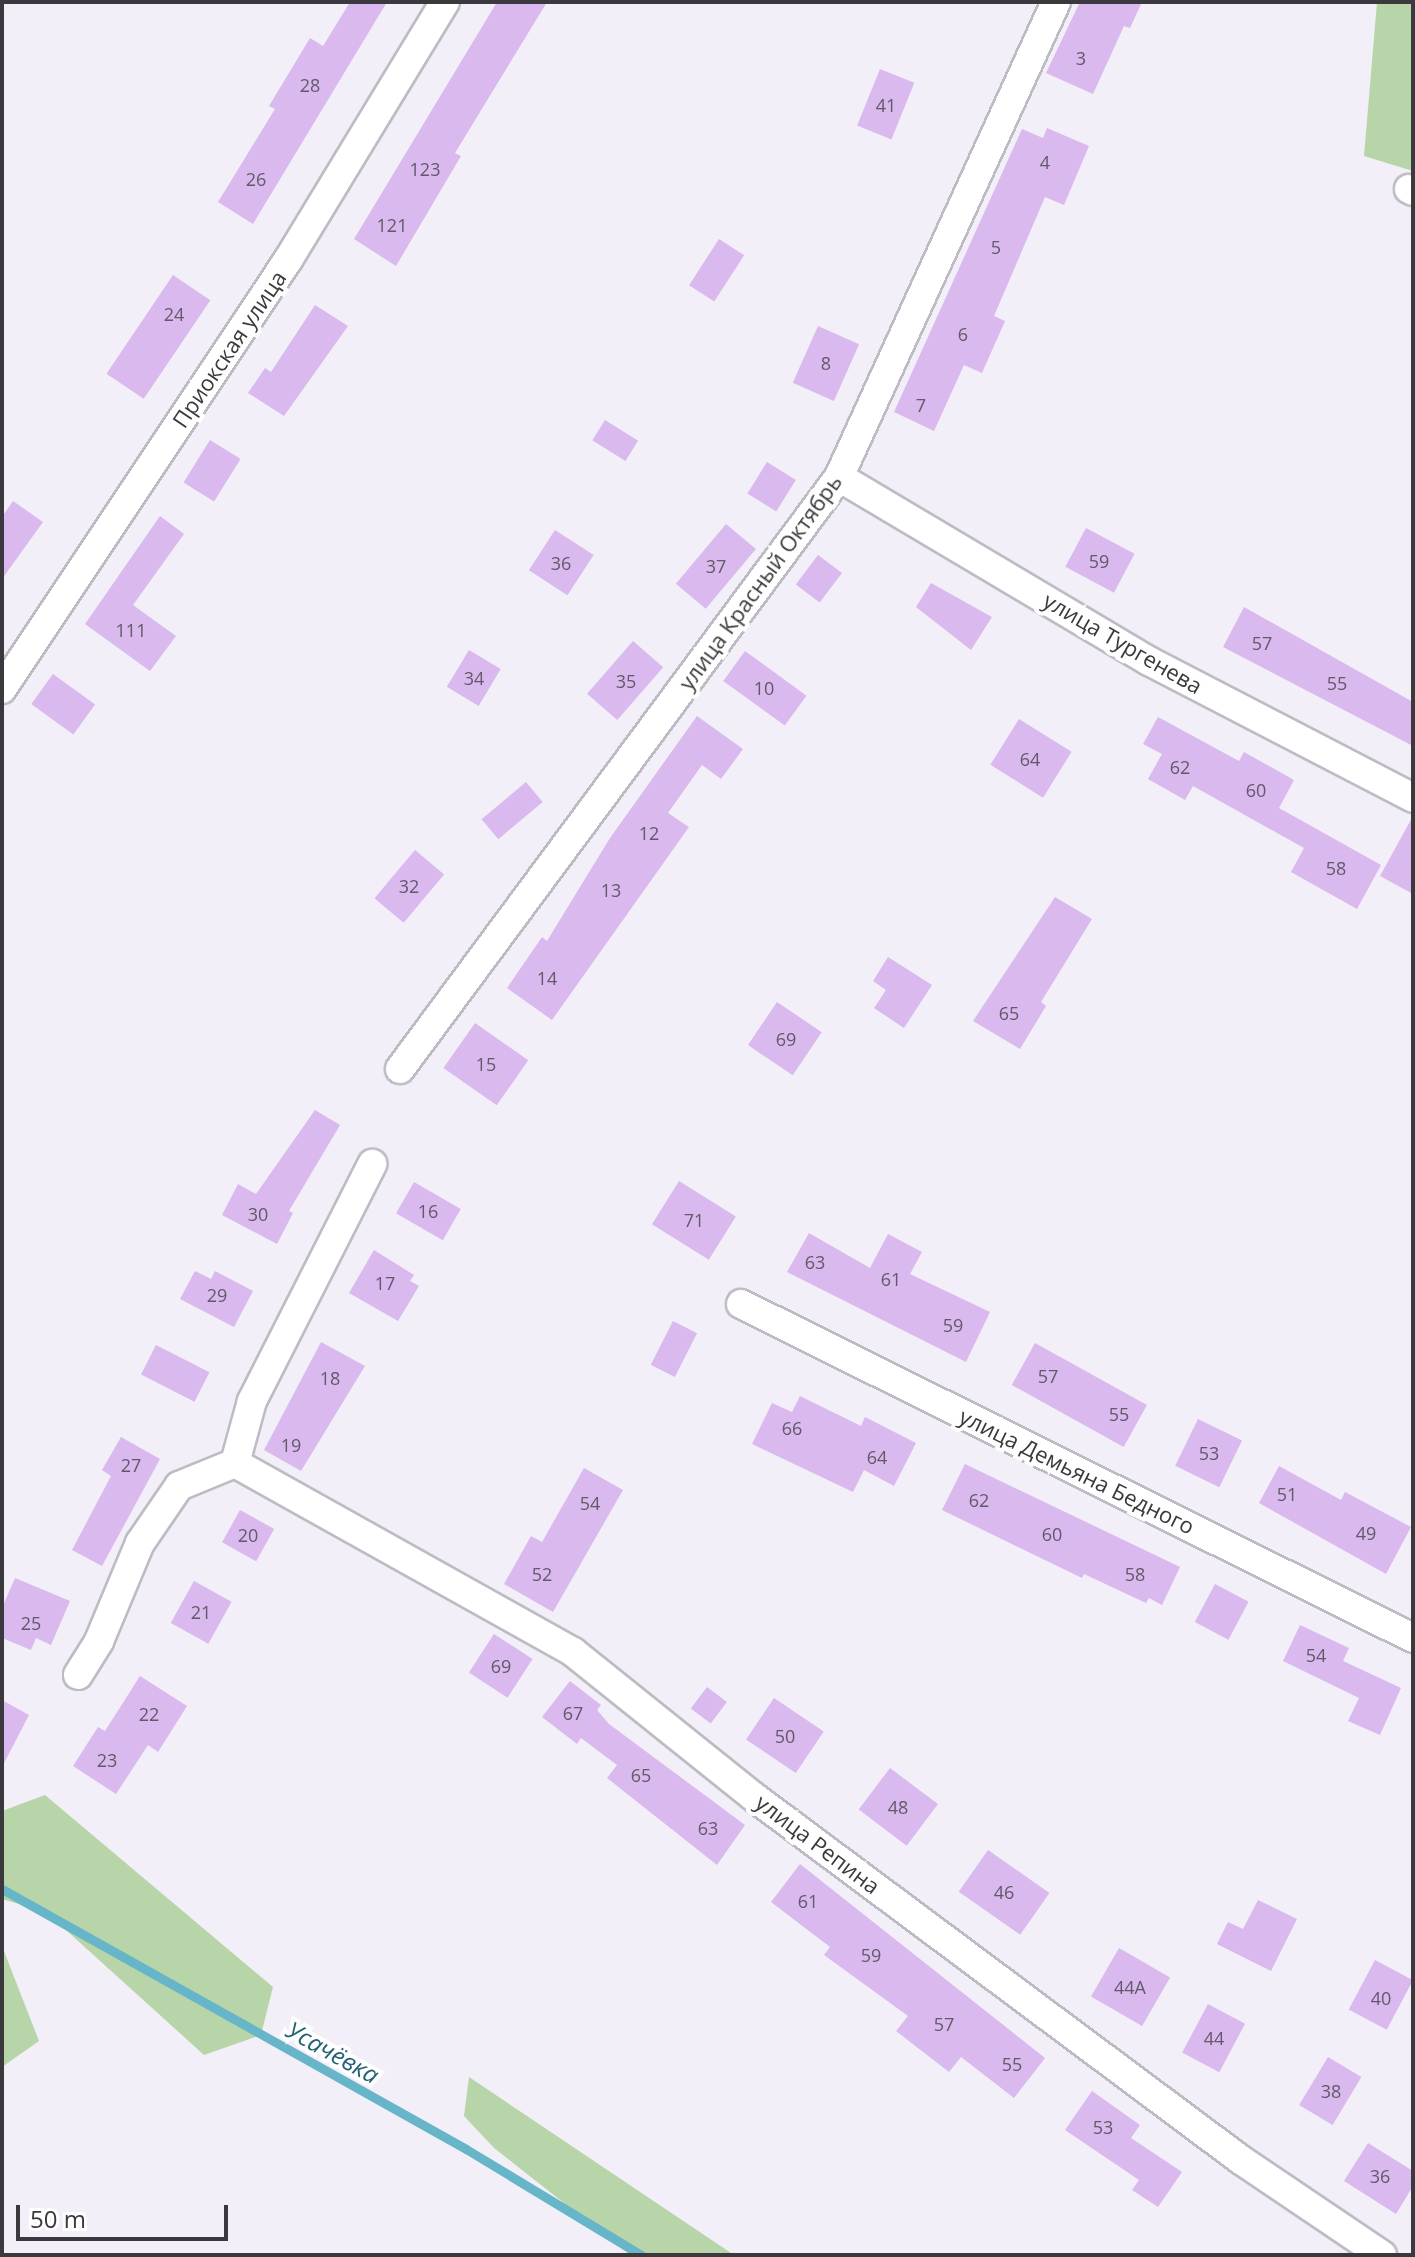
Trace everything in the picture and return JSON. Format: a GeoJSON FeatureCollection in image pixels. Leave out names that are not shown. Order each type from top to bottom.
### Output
{"type":"FeatureCollection","features":[{"type":"Feature","properties":{"kind":"street","name":"Приокская улица"},"geometry":{"type":"LineString","coordinates":[[2,689],[288,260],[445,2]]}},
{"type":"Feature","properties":{"kind":"street","name":"улица Красный Октябрь"},"geometry":{"type":"LineString","coordinates":[[400,1069],[839,477],[1056,2]]}},
{"type":"Feature","properties":{"kind":"street","name":"улица Тургенева"},"geometry":{"type":"LineString","coordinates":[[839,477],[1149,661],[1413,798]]}},
{"type":"Feature","properties":{"kind":"street"},"geometry":{"type":"LineString","coordinates":[[78,1675],[99,1641],[140,1543],[179,1486],[235,1463],[252,1401],[372,1164]]}},
{"type":"Feature","properties":{"kind":"street","name":"улица Демьяна Бедного"},"geometry":{"type":"LineString","coordinates":[[741,1304],[1413,1638]]}},
{"type":"Feature","properties":{"kind":"street","name":"улица Репина"},"geometry":{"type":"LineString","coordinates":[[235,1463],[573,1652],[754,1797],[1241,2160],[1382,2255]]}},
{"type":"Feature","properties":{"kind":"green space"},"geometry":{"type":"Polygon","coordinates":[[[1377,2],[1413,2],[1413,171],[1364,156],[1377,2]]]}},
{"type":"Feature","properties":{"kind":"green space"},"geometry":{"type":"Polygon","coordinates":[[[45,1795],[273,1987],[261,2035],[204,2055],[46,1912],[2,1899],[2,1811],[45,1795]]]}},
{"type":"Feature","properties":{"kind":"green space"},"geometry":{"type":"Polygon","coordinates":[[[2,1946],[39,2041],[2,2067],[2,1946]]]}},
{"type":"Feature","properties":{"kind":"green space"},"geometry":{"type":"Polygon","coordinates":[[[469,2077],[734,2255],[630,2255],[494,2148],[464,2116],[469,2077]]]}},
{"type":"Feature","properties":{"kind":"building"},"geometry":{"type":"Polygon","coordinates":[[[350,2],[387,2],[253,224],[218,202],[275,109],[269,106],[310,38],[323,46],[350,2]]]}},
{"type":"Feature","properties":{"kind":"building"},"geometry":{"type":"Polygon","coordinates":[[[497,2],[547,2],[455,153],[461,156],[396,266],[354,239],[497,2]]]}},
{"type":"Feature","properties":{"kind":"building"},"geometry":{"type":"Polygon","coordinates":[[[1075,2],[1142,2],[1130,28],[1124,26],[1093,94],[1046,73],[1079,4],[1075,2]]]}},
{"type":"Feature","properties":{"kind":"building"},"geometry":{"type":"Polygon","coordinates":[[[880,69],[914,83],[891,139],[857,126],[880,69]]]}},
{"type":"Feature","properties":{"kind":"building"},"geometry":{"type":"Polygon","coordinates":[[[1047,128],[1089,146],[1064,205],[1045,197],[994,316],[1005,321],[982,373],[964,365],[934,431],[894,412],[1022,129],[1043,138],[1047,128]]]}},
{"type":"Feature","properties":{"kind":"building"},"geometry":{"type":"Polygon","coordinates":[[[719,239],[744,255],[714,301],[689,285],[719,239]]]}},
{"type":"Feature","properties":{"kind":"building"},"geometry":{"type":"Polygon","coordinates":[[[173,275],[210,300],[144,399],[106,374],[173,275]]]}},
{"type":"Feature","properties":{"kind":"building"},"geometry":{"type":"Polygon","coordinates":[[[315,305],[348,326],[284,416],[248,393],[265,368],[271,372],[315,305]]]}},
{"type":"Feature","properties":{"kind":"building"},"geometry":{"type":"Polygon","coordinates":[[[818,326],[859,344],[834,401],[793,383],[818,326]]]}},
{"type":"Feature","properties":{"kind":"building"},"geometry":{"type":"Polygon","coordinates":[[[605,420],[638,441],[625,461],[592,440],[605,420]]]}},
{"type":"Feature","properties":{"kind":"building"},"geometry":{"type":"Polygon","coordinates":[[[210,440],[241,459],[214,501],[184,482],[210,440]]]}},
{"type":"Feature","properties":{"kind":"building"},"geometry":{"type":"Polygon","coordinates":[[[767,462],[796,480],[776,511],[747,493],[767,462]]]}},
{"type":"Feature","properties":{"kind":"building"},"geometry":{"type":"Polygon","coordinates":[[[13,501],[43,522],[2,579],[2,517],[13,501]]]}},
{"type":"Feature","properties":{"kind":"building"},"geometry":{"type":"Polygon","coordinates":[[[160,516],[184,534],[133,605],[176,636],[150,671],[85,624],[160,516]]]}},
{"type":"Feature","properties":{"kind":"building"},"geometry":{"type":"Polygon","coordinates":[[[726,524],[756,549],[706,609],[676,584],[726,524]]]}},
{"type":"Feature","properties":{"kind":"building"},"geometry":{"type":"Polygon","coordinates":[[[1086,528],[1135,554],[1114,593],[1065,567],[1086,528]]]}},
{"type":"Feature","properties":{"kind":"building"},"geometry":{"type":"Polygon","coordinates":[[[555,530],[594,555],[567,595],[529,570],[555,530]]]}},
{"type":"Feature","properties":{"kind":"building"},"geometry":{"type":"Polygon","coordinates":[[[818,555],[842,573],[820,603],[796,585],[818,555]]]}},
{"type":"Feature","properties":{"kind":"building"},"geometry":{"type":"Polygon","coordinates":[[[931,583],[992,617],[971,650],[916,607],[931,583]]]}},
{"type":"Feature","properties":{"kind":"building"},"geometry":{"type":"Polygon","coordinates":[[[1244,607],[1413,702],[1413,746],[1223,647],[1244,607]]]}},
{"type":"Feature","properties":{"kind":"building"},"geometry":{"type":"Polygon","coordinates":[[[633,641],[663,667],[617,720],[587,694],[633,641]]]}},
{"type":"Feature","properties":{"kind":"building"},"geometry":{"type":"Polygon","coordinates":[[[469,650],[501,669],[479,706],[447,687],[469,650]]]}},
{"type":"Feature","properties":{"kind":"building"},"geometry":{"type":"Polygon","coordinates":[[[745,651],[806,696],[785,726],[723,681],[745,651]]]}},
{"type":"Feature","properties":{"kind":"building"},"geometry":{"type":"Polygon","coordinates":[[[53,674],[95,705],[73,734],[31,704],[53,674]]]}},
{"type":"Feature","properties":{"kind":"building"},"geometry":{"type":"Polygon","coordinates":[[[697,716],[743,749],[721,779],[702,765],[668,813],[689,827],[552,1020],[507,988],[542,937],[547,941],[610,838],[697,716]]]}},
{"type":"Feature","properties":{"kind":"building"},"geometry":{"type":"Polygon","coordinates":[[[1158,717],[1239,761],[1244,752],[1294,780],[1279,808],[1381,865],[1357,909],[1291,872],[1304,848],[1193,786],[1185,800],[1148,779],[1162,754],[1143,744],[1158,717]]]}},
{"type":"Feature","properties":{"kind":"building"},"geometry":{"type":"Polygon","coordinates":[[[1019,719],[1072,752],[1043,798],[990,765],[1019,719]]]}},
{"type":"Feature","properties":{"kind":"building"},"geometry":{"type":"Polygon","coordinates":[[[526,782],[543,802],[498,839],[482,819],[526,782]]]}},
{"type":"Feature","properties":{"kind":"building"},"geometry":{"type":"Polygon","coordinates":[[[1413,816],[1413,894],[1380,876],[1413,816]]]}},
{"type":"Feature","properties":{"kind":"building"},"geometry":{"type":"Polygon","coordinates":[[[415,850],[444,874],[404,923],[375,898],[415,850]]]}},
{"type":"Feature","properties":{"kind":"building"},"geometry":{"type":"Polygon","coordinates":[[[1055,897],[1092,919],[1041,1002],[1046,1006],[1020,1049],[973,1021],[1055,897]]]}},
{"type":"Feature","properties":{"kind":"building"},"geometry":{"type":"Polygon","coordinates":[[[888,957],[932,985],[904,1028],[874,1008],[886,990],[873,981],[888,957]]]}},
{"type":"Feature","properties":{"kind":"building"},"geometry":{"type":"Polygon","coordinates":[[[777,1002],[822,1032],[793,1075],[748,1045],[777,1002]]]}},
{"type":"Feature","properties":{"kind":"building"},"geometry":{"type":"Polygon","coordinates":[[[475,1023],[528,1060],[497,1105],[443,1068],[475,1023]]]}},
{"type":"Feature","properties":{"kind":"building"},"geometry":{"type":"Polygon","coordinates":[[[315,1110],[340,1125],[289,1211],[293,1213],[277,1244],[222,1215],[238,1184],[256,1194],[315,1110]]]}},
{"type":"Feature","properties":{"kind":"building"},"geometry":{"type":"Polygon","coordinates":[[[679,1181],[736,1217],[709,1260],[652,1224],[679,1181]]]}},
{"type":"Feature","properties":{"kind":"building"},"geometry":{"type":"Polygon","coordinates":[[[414,1182],[461,1209],[443,1240],[396,1213],[414,1182]]]}},
{"type":"Feature","properties":{"kind":"building"},"geometry":{"type":"Polygon","coordinates":[[[809,1233],[870,1268],[888,1234],[922,1252],[910,1274],[990,1312],[966,1362],[787,1272],[809,1233]]]}},
{"type":"Feature","properties":{"kind":"building"},"geometry":{"type":"Polygon","coordinates":[[[374,1250],[414,1275],[410,1281],[419,1286],[398,1321],[349,1293],[374,1250]]]}},
{"type":"Feature","properties":{"kind":"building"},"geometry":{"type":"Polygon","coordinates":[[[195,1271],[211,1279],[215,1271],[253,1291],[234,1327],[180,1299],[195,1271]]]}},
{"type":"Feature","properties":{"kind":"building"},"geometry":{"type":"Polygon","coordinates":[[[673,1321],[697,1333],[675,1377],[651,1365],[673,1321]]]}},
{"type":"Feature","properties":{"kind":"building"},"geometry":{"type":"Polygon","coordinates":[[[321,1342],[365,1366],[301,1471],[264,1450],[321,1342]]]}},
{"type":"Feature","properties":{"kind":"building"},"geometry":{"type":"Polygon","coordinates":[[[1035,1343],[1147,1405],[1124,1447],[1012,1385],[1035,1343]]]}},
{"type":"Feature","properties":{"kind":"building"},"geometry":{"type":"Polygon","coordinates":[[[156,1345],[209,1372],[194,1402],[141,1374],[156,1345]]]}},
{"type":"Feature","properties":{"kind":"building"},"geometry":{"type":"Polygon","coordinates":[[[800,1396],[861,1426],[865,1417],[916,1443],[894,1486],[864,1470],[853,1492],[752,1444],[772,1403],[792,1412],[800,1396]]]}},
{"type":"Feature","properties":{"kind":"building"},"geometry":{"type":"Polygon","coordinates":[[[1198,1419],[1242,1440],[1219,1487],[1175,1466],[1198,1419]]]}},
{"type":"Feature","properties":{"kind":"building"},"geometry":{"type":"Polygon","coordinates":[[[121,1437],[160,1459],[102,1566],[72,1550],[111,1476],[102,1470],[121,1437]]]}},
{"type":"Feature","properties":{"kind":"building"},"geometry":{"type":"Polygon","coordinates":[[[965,1464],[1180,1567],[1162,1605],[1149,1598],[1146,1603],[1084,1574],[1082,1578],[942,1510],[965,1464]]]}},
{"type":"Feature","properties":{"kind":"building"},"geometry":{"type":"Polygon","coordinates":[[[1279,1466],[1341,1500],[1345,1492],[1411,1527],[1386,1574],[1259,1503],[1279,1466]]]}},
{"type":"Feature","properties":{"kind":"building"},"geometry":{"type":"Polygon","coordinates":[[[584,1468],[623,1490],[553,1612],[504,1584],[531,1536],[542,1542],[584,1468]]]}},
{"type":"Feature","properties":{"kind":"building"},"geometry":{"type":"Polygon","coordinates":[[[240,1510],[274,1529],[256,1561],[222,1542],[240,1510]]]}},
{"type":"Feature","properties":{"kind":"building"},"geometry":{"type":"Polygon","coordinates":[[[15,1578],[70,1601],[51,1645],[36,1638],[31,1650],[2,1638],[2,1608],[15,1578]]]}},
{"type":"Feature","properties":{"kind":"building"},"geometry":{"type":"Polygon","coordinates":[[[194,1581],[232,1602],[208,1644],[171,1623],[194,1581]]]}},
{"type":"Feature","properties":{"kind":"building"},"geometry":{"type":"Polygon","coordinates":[[[1215,1584],[1249,1602],[1228,1640],[1195,1622],[1215,1584]]]}},
{"type":"Feature","properties":{"kind":"building"},"geometry":{"type":"Polygon","coordinates":[[[1300,1625],[1349,1648],[1343,1661],[1401,1688],[1380,1735],[1348,1721],[1359,1698],[1283,1661],[1300,1625]]]}},
{"type":"Feature","properties":{"kind":"building"},"geometry":{"type":"Polygon","coordinates":[[[494,1634],[533,1659],[508,1698],[469,1673],[494,1634]]]}},
{"type":"Feature","properties":{"kind":"building"},"geometry":{"type":"Polygon","coordinates":[[[140,1676],[187,1706],[158,1752],[148,1745],[116,1794],[73,1766],[98,1727],[105,1731],[140,1676]]]}},
{"type":"Feature","properties":{"kind":"building"},"geometry":{"type":"Polygon","coordinates":[[[570,1681],[601,1705],[597,1710],[609,1724],[745,1825],[717,1865],[607,1778],[617,1765],[581,1738],[577,1744],[542,1717],[570,1681]]]}},
{"type":"Feature","properties":{"kind":"building"},"geometry":{"type":"Polygon","coordinates":[[[707,1687],[727,1702],[711,1724],[691,1709],[707,1687]]]}},
{"type":"Feature","properties":{"kind":"building"},"geometry":{"type":"Polygon","coordinates":[[[774,1698],[824,1732],[796,1773],[746,1739],[774,1698]]]}},
{"type":"Feature","properties":{"kind":"building"},"geometry":{"type":"Polygon","coordinates":[[[2,1700],[29,1715],[2,1767],[2,1700]]]}},
{"type":"Feature","properties":{"kind":"building"},"geometry":{"type":"Polygon","coordinates":[[[890,1768],[938,1804],[907,1846],[859,1810],[890,1768]]]}},
{"type":"Feature","properties":{"kind":"building"},"geometry":{"type":"Polygon","coordinates":[[[988,1850],[1049,1893],[1020,1935],[959,1892],[988,1850]]]}},
{"type":"Feature","properties":{"kind":"building"},"geometry":{"type":"Polygon","coordinates":[[[800,1864],[1045,2058],[1014,2098],[961,2057],[949,2072],[896,2031],[908,2016],[824,1955],[830,1947],[771,1902],[800,1864]]]}},
{"type":"Feature","properties":{"kind":"building"},"geometry":{"type":"Polygon","coordinates":[[[1258,1900],[1297,1919],[1271,1971],[1217,1944],[1228,1922],[1243,1929],[1258,1900]]]}},
{"type":"Feature","properties":{"kind":"building"},"geometry":{"type":"Polygon","coordinates":[[[1119,1948],[1170,1977],[1142,2026],[1091,1996],[1119,1948]]]}},
{"type":"Feature","properties":{"kind":"building"},"geometry":{"type":"Polygon","coordinates":[[[1375,1960],[1413,1980],[1387,2030],[1349,2009],[1375,1960]]]}},
{"type":"Feature","properties":{"kind":"building"},"geometry":{"type":"Polygon","coordinates":[[[1208,2004],[1245,2024],[1219,2072],[1182,2053],[1208,2004]]]}},
{"type":"Feature","properties":{"kind":"building"},"geometry":{"type":"Polygon","coordinates":[[[1328,2057],[1361,2077],[1333,2125],[1299,2105],[1328,2057]]]}},
{"type":"Feature","properties":{"kind":"building"},"geometry":{"type":"Polygon","coordinates":[[[1092,2091],[1140,2125],[1131,2138],[1182,2172],[1158,2207],[1132,2190],[1139,2180],[1065,2130],[1092,2091]]]}},
{"type":"Feature","properties":{"kind":"building"},"geometry":{"type":"Polygon","coordinates":[[[1368,2143],[1413,2171],[1413,2186],[1396,2214],[1344,2181],[1368,2143]]]}},
{"type":"Feature","properties":{"kind":"waterway","name":"Усачёвка"},"geometry":{"type":"LineString","coordinates":[[2,1889],[466,2149],[641,2255]]}}]}
